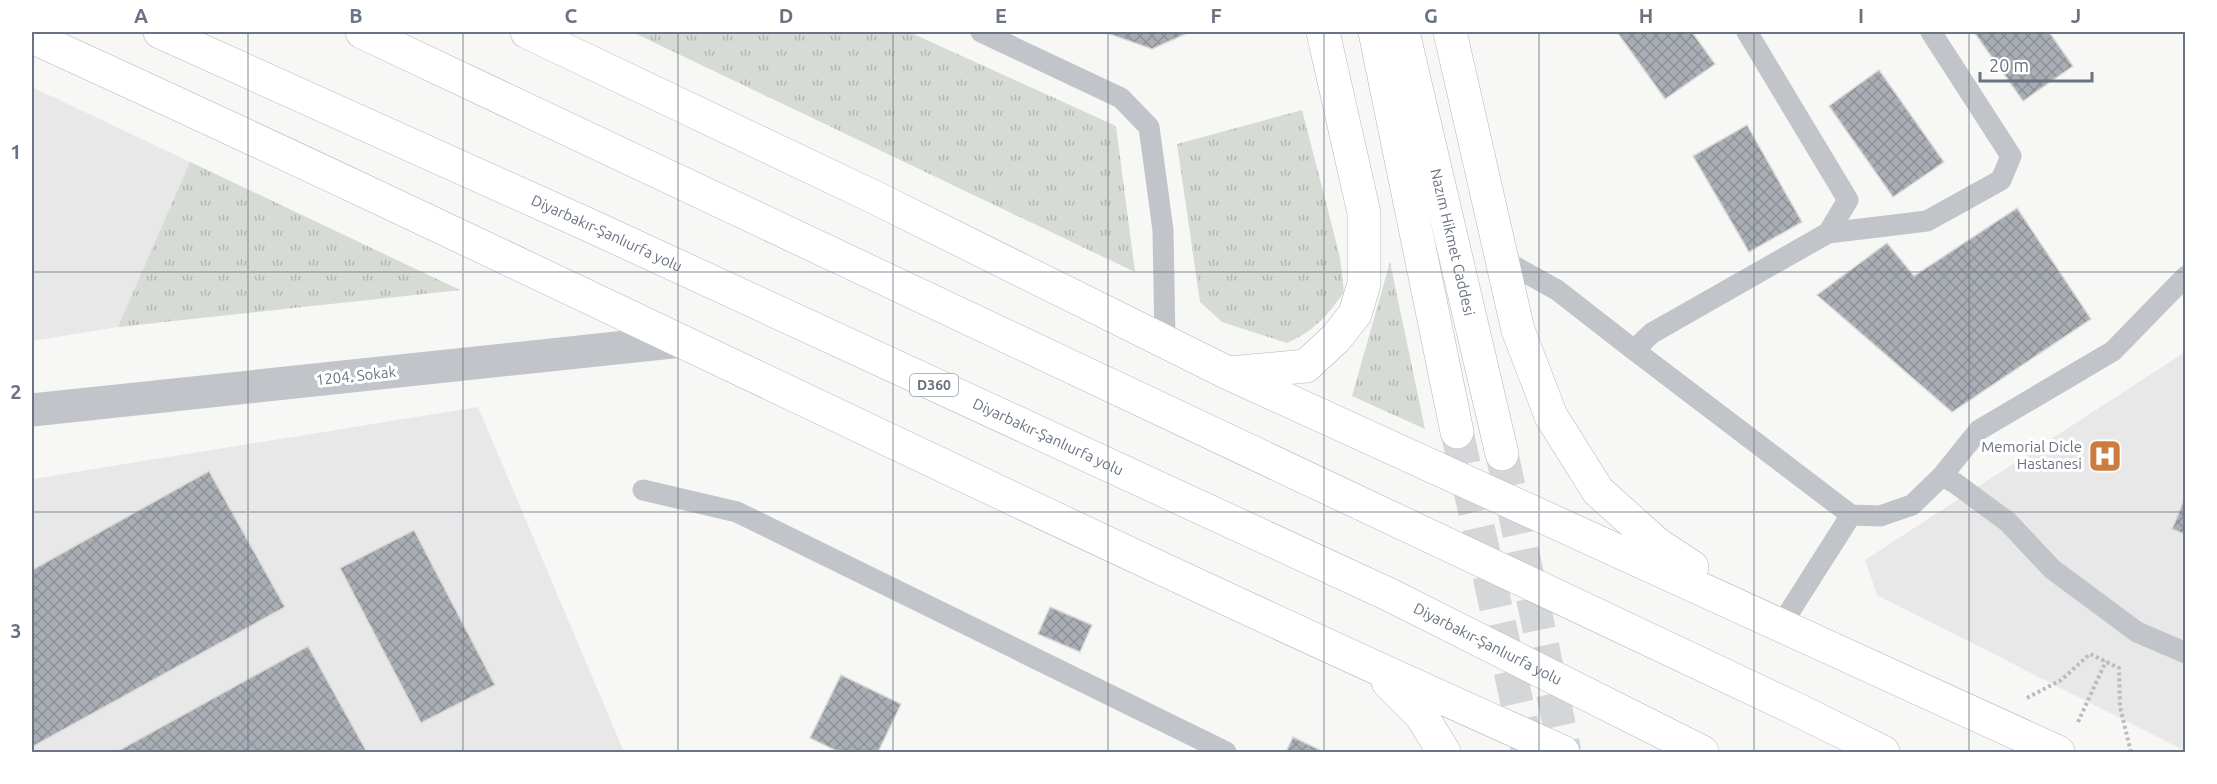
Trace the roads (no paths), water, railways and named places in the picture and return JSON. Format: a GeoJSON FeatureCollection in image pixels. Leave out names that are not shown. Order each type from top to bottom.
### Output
{"type":"FeatureCollection","features":[{"type":"Feature","properties":{"kind":"main road","name":"Diyarbakır-Şanlıurfa yolu"},"geometry":{"type":"LineString","coordinates":[[160,32],[602,231],[1390,595],[1702,753]]}},
{"type":"Feature","properties":{"kind":"main road"},"geometry":{"type":"LineString","coordinates":[[362,32],[1208,430],[1796,709],[1883,753]]}},
{"type":"Feature","properties":{"kind":"main road"},"geometry":{"type":"LineString","coordinates":[[527,32],[876,198],[1228,373],[1986,719],[2066,742]]}},
{"type":"Feature","properties":{"kind":"main road"},"geometry":{"type":"LineString","coordinates":[[1228,373],[1306,366],[1336,338],[1355,314],[1364,284],[1364,213],[1323,32]]}},
{"type":"Feature","properties":{"kind":"main road","name":"Nazım Hikmet Caddesi"},"geometry":{"type":"LineString","coordinates":[[1375,32],[1457,432]]}},
{"type":"Feature","properties":{"kind":"main road","name":"Nazım Hikmet Caddesi"},"geometry":{"type":"LineString","coordinates":[[1403,32],[1502,454]]}},
{"type":"Feature","properties":{"kind":"main road"},"geometry":{"type":"LineString","coordinates":[[1450,32],[1518,330],[1551,416],[1598,491],[1657,544],[1781,625]]}},
{"type":"Feature","properties":{"kind":"main road"},"geometry":{"type":"LineString","coordinates":[[32,37],[259,140],[1374,668],[1563,753]]}},
{"type":"Feature","properties":{"kind":"main road"},"geometry":{"type":"LineString","coordinates":[[1374,668],[1421,715],[1444,753]]}},
{"type":"Feature","properties":{"kind":"street","name":"1204. Sokak"},"geometry":{"type":"LineString","coordinates":[[32,410],[681,341]]}},
{"type":"Feature","properties":{"kind":"lane"},"geometry":{"type":"LineString","coordinates":[[981,32],[1121,98],[1149,127],[1163,230],[1165,341]]}},
{"type":"Feature","properties":{"kind":"lane"},"geometry":{"type":"LineString","coordinates":[[1748,32],[1848,200],[1828,232]]}},
{"type":"Feature","properties":{"kind":"lane"},"geometry":{"type":"LineString","coordinates":[[1634,350],[1652,333],[1828,232],[1927,221],[2001,180],[2011,156],[1931,32]]}},
{"type":"Feature","properties":{"kind":"lane"},"geometry":{"type":"LineString","coordinates":[[1503,260],[1557,290],[1851,515],[1880,516],[1912,506],[1942,476],[1979,430],[2113,351],[2186,276]]}},
{"type":"Feature","properties":{"kind":"lane"},"geometry":{"type":"LineString","coordinates":[[1942,476],[2008,522],[2052,569],[2137,632],[2186,653]]}},
{"type":"Feature","properties":{"kind":"lane"},"geometry":{"type":"LineString","coordinates":[[643,490],[737,512],[1226,753]]}},
{"type":"Feature","properties":{"kind":"lane"},"geometry":{"type":"LineString","coordinates":[[1781,625],[1851,515]]}},
{"type":"Feature","properties":{"kind":"tunnel"},"geometry":{"type":"LineString","coordinates":[[1457,432],[1528,752]]}},
{"type":"Feature","properties":{"kind":"tunnel"},"geometry":{"type":"LineString","coordinates":[[1502,454],[1565,752]]}},
{"type":"Feature","properties":{"kind":"place","name":"Memorial Dicle Hastanesi"},"geometry":{"type":"Point","coordinates":[2105,456]}}]}
